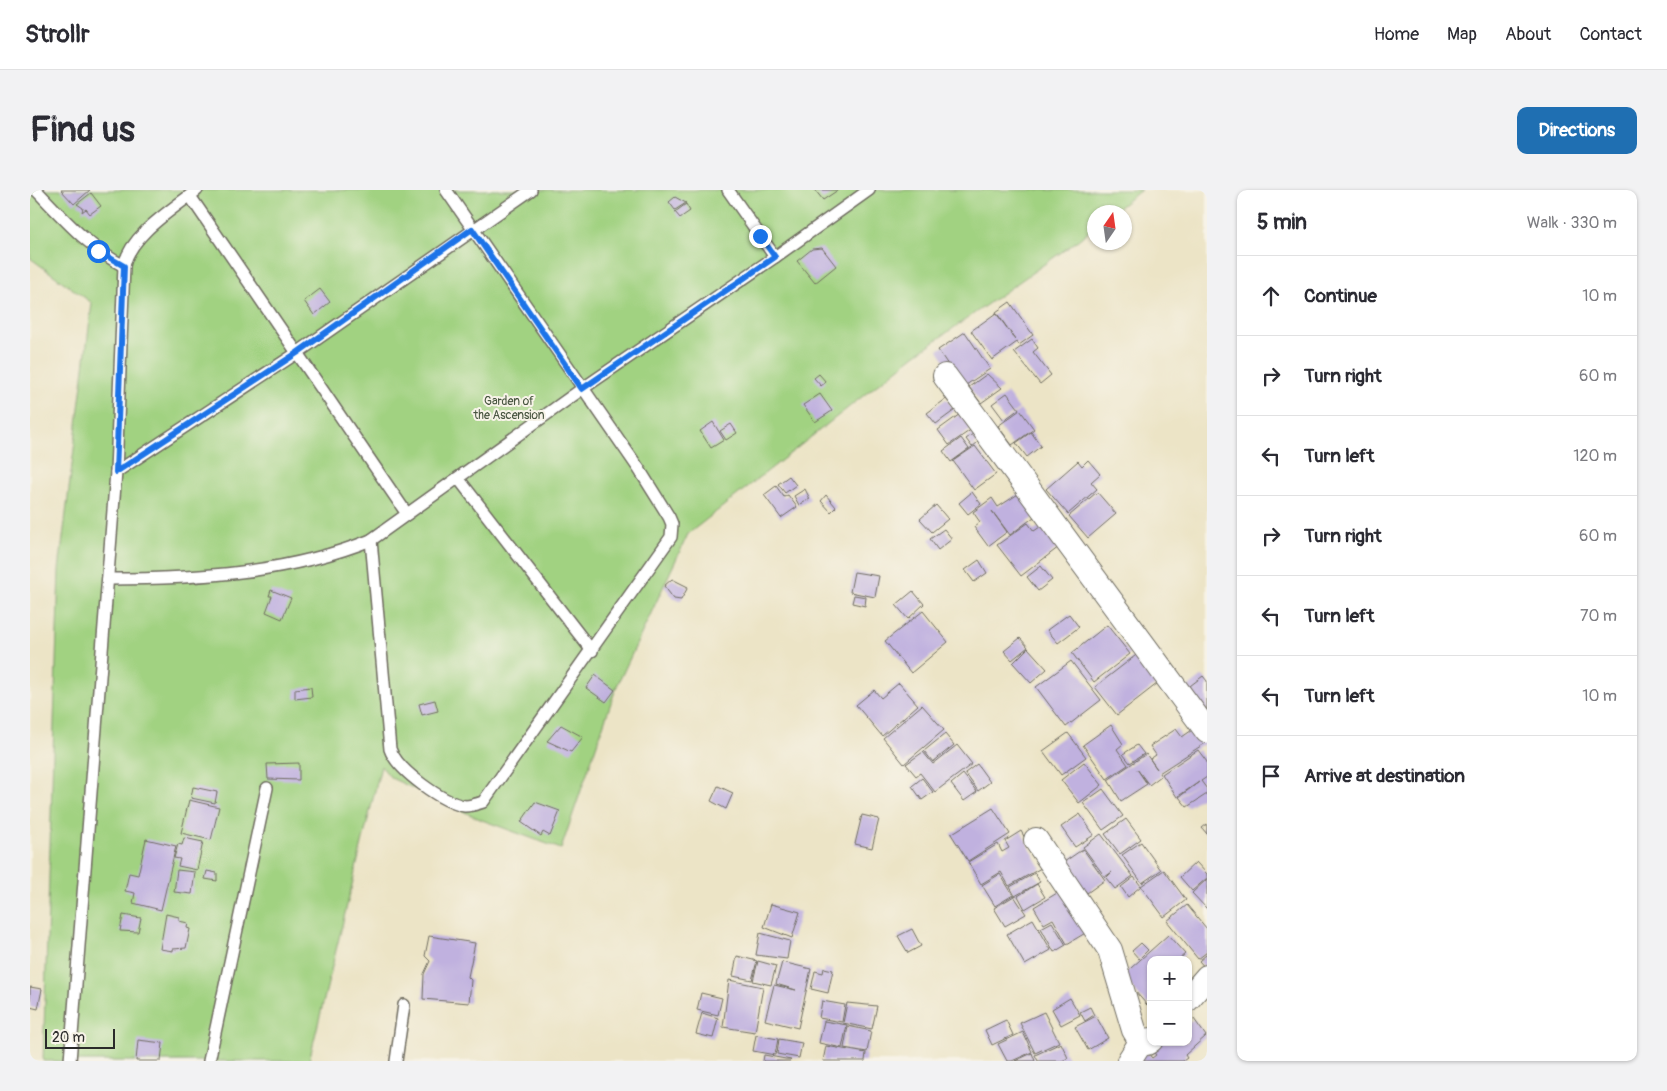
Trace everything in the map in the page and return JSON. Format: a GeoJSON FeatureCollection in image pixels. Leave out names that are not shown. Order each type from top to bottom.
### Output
{"type":"FeatureCollection","features":[{"type":"Feature","properties":{"kind":"street"},"geometry":{"type":"LineString","coordinates":[[945,376],[1207,732]]}},
{"type":"Feature","properties":{"kind":"street"},"geometry":{"type":"LineString","coordinates":[[1036,840],[1110,950],[1140,1048]]}},
{"type":"Feature","properties":{"kind":"street"},"geometry":{"type":"LineString","coordinates":[[1192,994],[1207,977]]}},
{"type":"Feature","properties":{"kind":"lane"},"geometry":{"type":"LineString","coordinates":[[36,190],[88,243],[124,266]]}},
{"type":"Feature","properties":{"kind":"lane"},"geometry":{"type":"LineString","coordinates":[[372,540],[390,749],[395,760],[405,771],[450,802],[466,806],[484,802],[669,543],[672,530],[672,524],[662,504],[446,190]]}},
{"type":"Feature","properties":{"kind":"lane"},"geometry":{"type":"LineString","coordinates":[[116,472],[297,353],[472,229],[531,190]]}},
{"type":"Feature","properties":{"kind":"lane"},"geometry":{"type":"LineString","coordinates":[[728,190],[775,257]]}},
{"type":"Feature","properties":{"kind":"lane"},"geometry":{"type":"LineString","coordinates":[[108,578],[194,577],[274,567],[342,552],[372,540],[582,389],[869,190]]}},
{"type":"Feature","properties":{"kind":"lane"},"geometry":{"type":"LineString","coordinates":[[70,1061],[116,472],[124,266],[126,256],[136,240],[194,193],[297,353],[407,514]]}},
{"type":"Feature","properties":{"kind":"lane"},"geometry":{"type":"LineString","coordinates":[[458,478],[592,651]]}},
{"type":"Feature","properties":{"kind":"lane"},"geometry":{"type":"LineString","coordinates":[[209,1061],[267,788]]}},
{"type":"Feature","properties":{"kind":"lane"},"geometry":{"type":"LineString","coordinates":[[396,1061],[404,1005]]}},
{"type":"Feature","properties":{"kind":"green space","name":"Garden of the Ascension"},"geometry":{"type":"Polygon","coordinates":[[[30,190],[1141,190],[1122,205],[1087,205],[1087,233],[915,355],[688,534],[616,688],[561,849],[482,820],[391,778],[381,766],[309,1061],[43,1061],[59,570],[92,303],[30,258],[30,190]]]}},
{"type":"Feature","properties":{"kind":"building"},"geometry":{"type":"Polygon","coordinates":[[[61,190],[90,190],[74,204],[61,190]]]}},
{"type":"Feature","properties":{"kind":"building"},"geometry":{"type":"Polygon","coordinates":[[[815,190],[838,190],[823,200],[815,190]]]}},
{"type":"Feature","properties":{"kind":"building"},"geometry":{"type":"Polygon","coordinates":[[[91,193],[101,206],[90,214],[86,209],[82,212],[83,208],[77,204],[91,193]]]}},
{"type":"Feature","properties":{"kind":"building"},"geometry":{"type":"Polygon","coordinates":[[[675,197],[686,203],[675,210],[669,202],[675,197]]]}},
{"type":"Feature","properties":{"kind":"building"},"geometry":{"type":"Polygon","coordinates":[[[686,204],[690,211],[680,218],[675,212],[686,204]]]}},
{"type":"Feature","properties":{"kind":"building"},"geometry":{"type":"Polygon","coordinates":[[[822,248],[836,266],[815,283],[797,261],[812,249],[822,248]]]}},
{"type":"Feature","properties":{"kind":"building"},"geometry":{"type":"Polygon","coordinates":[[[320,289],[330,302],[314,315],[304,301],[320,289]]]}},
{"type":"Feature","properties":{"kind":"building"},"geometry":{"type":"Polygon","coordinates":[[[1010,302],[1033,335],[1019,345],[1017,342],[992,360],[971,331],[996,313],[1015,339],[996,312],[1010,302]]]}},
{"type":"Feature","properties":{"kind":"building"},"geometry":{"type":"Polygon","coordinates":[[[965,332],[990,369],[963,387],[938,350],[965,332]]]}},
{"type":"Feature","properties":{"kind":"building"},"geometry":{"type":"Polygon","coordinates":[[[1032,339],[1038,348],[1033,352],[1051,375],[1040,384],[1014,352],[1032,339]]]}},
{"type":"Feature","properties":{"kind":"building"},"geometry":{"type":"Polygon","coordinates":[[[819,374],[826,382],[821,386],[814,378],[819,374]]]}},
{"type":"Feature","properties":{"kind":"building"},"geometry":{"type":"Polygon","coordinates":[[[987,374],[1002,388],[981,403],[969,387],[987,374]]]}},
{"type":"Feature","properties":{"kind":"building"},"geometry":{"type":"Polygon","coordinates":[[[1007,393],[1019,409],[1004,420],[992,404],[1007,393]]]}},
{"type":"Feature","properties":{"kind":"building"},"geometry":{"type":"Polygon","coordinates":[[[820,394],[832,411],[815,422],[803,405],[820,394]]]}},
{"type":"Feature","properties":{"kind":"building"},"geometry":{"type":"Polygon","coordinates":[[[946,399],[955,410],[936,424],[927,413],[946,399]]]}},
{"type":"Feature","properties":{"kind":"building"},"geometry":{"type":"Polygon","coordinates":[[[1020,410],[1034,429],[1012,445],[998,426],[1020,410]]]}},
{"type":"Feature","properties":{"kind":"building"},"geometry":{"type":"Polygon","coordinates":[[[960,414],[972,429],[949,445],[938,430],[960,414]]]}},
{"type":"Feature","properties":{"kind":"building"},"geometry":{"type":"Polygon","coordinates":[[[713,422],[724,440],[711,448],[700,431],[713,422]]]}},
{"type":"Feature","properties":{"kind":"building"},"geometry":{"type":"Polygon","coordinates":[[[731,424],[737,433],[726,440],[720,431],[731,424]]]}},
{"type":"Feature","properties":{"kind":"building"},"geometry":{"type":"Polygon","coordinates":[[[977,431],[983,438],[972,447],[966,439],[977,431]]]}},
{"type":"Feature","properties":{"kind":"building"},"geometry":{"type":"Polygon","coordinates":[[[1031,432],[1041,446],[1027,457],[1016,443],[1031,432]]]}},
{"type":"Feature","properties":{"kind":"building"},"geometry":{"type":"Polygon","coordinates":[[[961,438],[969,449],[951,462],[943,451],[961,438]]]}},
{"type":"Feature","properties":{"kind":"building"},"geometry":{"type":"Polygon","coordinates":[[[975,446],[996,474],[974,490],[953,461],[975,446]]]}},
{"type":"Feature","properties":{"kind":"building"},"geometry":{"type":"Polygon","coordinates":[[[1088,460],[1100,474],[1091,482],[1097,489],[1068,514],[1046,489],[1078,461],[1082,466],[1088,460]]]}},
{"type":"Feature","properties":{"kind":"building"},"geometry":{"type":"Polygon","coordinates":[[[789,476],[796,485],[785,493],[778,484],[789,476]]]}},
{"type":"Feature","properties":{"kind":"building"},"geometry":{"type":"Polygon","coordinates":[[[776,486],[784,497],[788,495],[797,507],[781,518],[764,495],[776,486]]]}},
{"type":"Feature","properties":{"kind":"building"},"geometry":{"type":"Polygon","coordinates":[[[805,489],[810,499],[799,505],[794,496],[805,489]]]}},
{"type":"Feature","properties":{"kind":"building"},"geometry":{"type":"Polygon","coordinates":[[[1026,489],[1042,511],[1010,535],[992,511],[1007,532],[988,546],[974,527],[980,522],[973,512],[992,498],[998,507],[1026,489]]]}},
{"type":"Feature","properties":{"kind":"building"},"geometry":{"type":"Polygon","coordinates":[[[972,492],[981,504],[968,514],[959,503],[972,492]]]}},
{"type":"Feature","properties":{"kind":"building"},"geometry":{"type":"Polygon","coordinates":[[[1097,492],[1116,514],[1088,538],[1069,516],[1097,492]]]}},
{"type":"Feature","properties":{"kind":"building"},"geometry":{"type":"Polygon","coordinates":[[[826,495],[836,507],[831,512],[821,501],[826,495]]]}},
{"type":"Feature","properties":{"kind":"building"},"geometry":{"type":"Polygon","coordinates":[[[936,505],[948,519],[932,532],[920,519],[936,505]]]}},
{"type":"Feature","properties":{"kind":"building"},"geometry":{"type":"Polygon","coordinates":[[[1028,523],[1034,531],[1043,525],[1059,547],[1021,576],[997,545],[1028,523]]]}},
{"type":"Feature","properties":{"kind":"building"},"geometry":{"type":"Polygon","coordinates":[[[944,529],[952,539],[938,550],[930,539],[944,529]]]}},
{"type":"Feature","properties":{"kind":"building"},"geometry":{"type":"Polygon","coordinates":[[[979,560],[987,573],[974,582],[965,570],[979,560]]]}},
{"type":"Feature","properties":{"kind":"building"},"geometry":{"type":"Polygon","coordinates":[[[1041,566],[1052,580],[1038,591],[1027,577],[1041,566]]]}},
{"type":"Feature","properties":{"kind":"building"},"geometry":{"type":"Polygon","coordinates":[[[854,572],[879,576],[875,597],[850,592],[854,572]]]}},
{"type":"Feature","properties":{"kind":"building"},"geometry":{"type":"Polygon","coordinates":[[[672,579],[688,587],[681,600],[674,599],[664,586],[672,579]]]}},
{"type":"Feature","properties":{"kind":"building"},"geometry":{"type":"Polygon","coordinates":[[[271,590],[291,598],[282,619],[266,612],[272,596],[269,596],[271,590]]]}},
{"type":"Feature","properties":{"kind":"building"},"geometry":{"type":"Polygon","coordinates":[[[913,591],[924,604],[908,619],[896,605],[913,591]]]}},
{"type":"Feature","properties":{"kind":"building"},"geometry":{"type":"Polygon","coordinates":[[[854,595],[866,597],[865,606],[852,603],[854,595]]]}},
{"type":"Feature","properties":{"kind":"building"},"geometry":{"type":"Polygon","coordinates":[[[923,611],[948,642],[911,673],[885,641],[923,611]]]}},
{"type":"Feature","properties":{"kind":"building"},"geometry":{"type":"Polygon","coordinates":[[[1069,614],[1079,627],[1058,643],[1047,630],[1069,614]]]}},
{"type":"Feature","properties":{"kind":"building"},"geometry":{"type":"Polygon","coordinates":[[[1107,625],[1130,654],[1094,682],[1072,653],[1107,625]]]}},
{"type":"Feature","properties":{"kind":"building"},"geometry":{"type":"Polygon","coordinates":[[[1020,638],[1028,647],[1012,660],[1004,651],[1020,638]]]}},
{"type":"Feature","properties":{"kind":"building"},"geometry":{"type":"Polygon","coordinates":[[[1028,648],[1047,669],[1031,683],[1013,663],[1028,648]]]}},
{"type":"Feature","properties":{"kind":"building"},"geometry":{"type":"Polygon","coordinates":[[[1140,652],[1162,680],[1117,715],[1095,687],[1140,652]]]}},
{"type":"Feature","properties":{"kind":"building"},"geometry":{"type":"Polygon","coordinates":[[[1071,661],[1101,700],[1066,727],[1036,687],[1071,661]]]}},
{"type":"Feature","properties":{"kind":"building"},"geometry":{"type":"Polygon","coordinates":[[[595,675],[615,690],[606,702],[586,688],[595,675]]]}},
{"type":"Feature","properties":{"kind":"building"},"geometry":{"type":"Polygon","coordinates":[[[1203,676],[1207,681],[1207,715],[1186,689],[1203,676]]]}},
{"type":"Feature","properties":{"kind":"building"},"geometry":{"type":"Polygon","coordinates":[[[899,683],[918,705],[882,736],[856,705],[874,690],[881,698],[899,683]]]}},
{"type":"Feature","properties":{"kind":"building"},"geometry":{"type":"Polygon","coordinates":[[[311,687],[312,697],[295,699],[295,689],[311,687]]]}},
{"type":"Feature","properties":{"kind":"building"},"geometry":{"type":"Polygon","coordinates":[[[435,700],[438,711],[422,715],[419,704],[435,700]]]}},
{"type":"Feature","properties":{"kind":"building"},"geometry":{"type":"Polygon","coordinates":[[[922,705],[944,730],[904,764],[883,738],[922,705]]]}},
{"type":"Feature","properties":{"kind":"building"},"geometry":{"type":"Polygon","coordinates":[[[561,725],[583,737],[571,752],[547,741],[561,725]]]}},
{"type":"Feature","properties":{"kind":"building"},"geometry":{"type":"Polygon","coordinates":[[[1111,725],[1123,744],[1117,749],[1128,765],[1107,779],[1083,745],[1111,725]]]}},
{"type":"Feature","properties":{"kind":"building"},"geometry":{"type":"Polygon","coordinates":[[[1198,726],[1207,742],[1159,773],[1161,776],[1149,785],[1137,769],[1147,784],[1121,801],[1108,780],[1146,754],[1157,769],[1150,759],[1156,755],[1150,746],[1176,729],[1182,737],[1198,726]]]}},
{"type":"Feature","properties":{"kind":"building"},"geometry":{"type":"Polygon","coordinates":[[[1068,733],[1086,757],[1061,775],[1043,751],[1068,733]]]}},
{"type":"Feature","properties":{"kind":"building"},"geometry":{"type":"Polygon","coordinates":[[[945,734],[954,745],[933,762],[924,751],[945,734]]]}},
{"type":"Feature","properties":{"kind":"building"},"geometry":{"type":"Polygon","coordinates":[[[957,745],[972,764],[935,792],[920,773],[916,776],[906,764],[923,752],[933,764],[957,745]]]}},
{"type":"Feature","properties":{"kind":"building"},"geometry":{"type":"Polygon","coordinates":[[[1137,745],[1144,754],[1130,763],[1123,754],[1137,745]]]}},
{"type":"Feature","properties":{"kind":"building"},"geometry":{"type":"Polygon","coordinates":[[[1198,750],[1207,762],[1207,777],[1201,781],[1207,789],[1207,794],[1187,807],[1179,797],[1199,782],[1177,797],[1162,774],[1198,750]]]}},
{"type":"Feature","properties":{"kind":"building"},"geometry":{"type":"Polygon","coordinates":[[[1084,762],[1102,785],[1079,803],[1061,780],[1084,762]]]}},
{"type":"Feature","properties":{"kind":"building"},"geometry":{"type":"Polygon","coordinates":[[[299,763],[299,780],[268,779],[267,764],[299,763]]]}},
{"type":"Feature","properties":{"kind":"building"},"geometry":{"type":"Polygon","coordinates":[[[977,764],[990,782],[978,791],[965,773],[977,764]]]}},
{"type":"Feature","properties":{"kind":"building"},"geometry":{"type":"Polygon","coordinates":[[[963,774],[977,792],[964,801],[951,784],[963,774]]]}},
{"type":"Feature","properties":{"kind":"building"},"geometry":{"type":"Polygon","coordinates":[[[922,778],[933,792],[922,800],[912,786],[922,778]]]}},
{"type":"Feature","properties":{"kind":"building"},"geometry":{"type":"Polygon","coordinates":[[[718,786],[733,793],[726,809],[711,801],[718,786]]]}},
{"type":"Feature","properties":{"kind":"building"},"geometry":{"type":"Polygon","coordinates":[[[193,787],[217,792],[215,803],[191,798],[193,787]]]}},
{"type":"Feature","properties":{"kind":"building"},"geometry":{"type":"Polygon","coordinates":[[[1103,789],[1123,816],[1103,830],[1083,803],[1103,789]]]}},
{"type":"Feature","properties":{"kind":"building"},"geometry":{"type":"Polygon","coordinates":[[[189,800],[219,807],[211,840],[181,833],[189,800]]]}},
{"type":"Feature","properties":{"kind":"building"},"geometry":{"type":"Polygon","coordinates":[[[535,802],[560,811],[550,836],[543,832],[541,836],[521,822],[535,802]]]}},
{"type":"Feature","properties":{"kind":"building"},"geometry":{"type":"Polygon","coordinates":[[[993,808],[1010,834],[968,861],[951,834],[993,808]]]}},
{"type":"Feature","properties":{"kind":"building"},"geometry":{"type":"Polygon","coordinates":[[[1080,814],[1094,835],[1075,847],[1061,827],[1080,814]]]}},
{"type":"Feature","properties":{"kind":"building"},"geometry":{"type":"Polygon","coordinates":[[[862,815],[879,819],[872,848],[855,844],[862,815]]]}},
{"type":"Feature","properties":{"kind":"building"},"geometry":{"type":"Polygon","coordinates":[[[1126,819],[1141,839],[1120,854],[1105,834],[1126,819]]]}},
{"type":"Feature","properties":{"kind":"building"},"geometry":{"type":"Polygon","coordinates":[[[1207,824],[1207,834],[1202,828],[1207,824]]]}},
{"type":"Feature","properties":{"kind":"building"},"geometry":{"type":"Polygon","coordinates":[[[1021,831],[1041,868],[1009,886],[1001,872],[981,884],[968,862],[998,844],[1002,852],[1009,848],[1005,841],[1021,831]]]}},
{"type":"Feature","properties":{"kind":"building"},"geometry":{"type":"Polygon","coordinates":[[[1101,834],[1133,876],[1115,889],[1106,878],[1112,872],[1105,877],[1083,847],[1101,834]]]}},
{"type":"Feature","properties":{"kind":"building"},"geometry":{"type":"Polygon","coordinates":[[[184,838],[203,842],[197,870],[178,866],[180,859],[174,858],[178,844],[182,845],[184,838]]]}},
{"type":"Feature","properties":{"kind":"building"},"geometry":{"type":"Polygon","coordinates":[[[146,839],[176,846],[161,910],[133,903],[135,893],[125,891],[129,873],[138,875],[146,839]]]}},
{"type":"Feature","properties":{"kind":"building"},"geometry":{"type":"Polygon","coordinates":[[[1141,842],[1161,870],[1142,883],[1122,855],[1141,842]]]}},
{"type":"Feature","properties":{"kind":"building"},"geometry":{"type":"Polygon","coordinates":[[[1083,849],[1105,880],[1087,893],[1064,862],[1083,849]]]}},
{"type":"Feature","properties":{"kind":"building"},"geometry":{"type":"Polygon","coordinates":[[[1196,862],[1207,874],[1207,878],[1192,891],[1180,877],[1196,862]]]}},
{"type":"Feature","properties":{"kind":"building"},"geometry":{"type":"Polygon","coordinates":[[[177,870],[195,872],[192,894],[174,892],[177,870]]]}},
{"type":"Feature","properties":{"kind":"building"},"geometry":{"type":"Polygon","coordinates":[[[1164,870],[1186,900],[1164,917],[1141,886],[1164,870]]]}},
{"type":"Feature","properties":{"kind":"building"},"geometry":{"type":"Polygon","coordinates":[[[207,871],[217,873],[217,881],[205,879],[207,871]]]}},
{"type":"Feature","properties":{"kind":"building"},"geometry":{"type":"Polygon","coordinates":[[[1035,873],[1040,882],[1015,896],[1010,887],[1035,873]]]}},
{"type":"Feature","properties":{"kind":"building"},"geometry":{"type":"Polygon","coordinates":[[[1000,874],[1013,895],[995,906],[982,885],[1000,874]]]}},
{"type":"Feature","properties":{"kind":"building"},"geometry":{"type":"Polygon","coordinates":[[[1134,877],[1141,886],[1128,897],[1121,887],[1134,877]]]}},
{"type":"Feature","properties":{"kind":"building"},"geometry":{"type":"Polygon","coordinates":[[[1207,879],[1207,909],[1192,893],[1207,879]]]}},
{"type":"Feature","properties":{"kind":"building"},"geometry":{"type":"Polygon","coordinates":[[[1037,884],[1045,897],[1025,909],[1018,896],[1037,884]]]}},
{"type":"Feature","properties":{"kind":"building"},"geometry":{"type":"Polygon","coordinates":[[[1062,890],[1087,932],[1067,944],[1053,919],[1044,924],[1034,907],[1062,890]]]}},
{"type":"Feature","properties":{"kind":"building"},"geometry":{"type":"Polygon","coordinates":[[[1014,896],[1026,914],[1005,926],[994,908],[1014,896]]]}},
{"type":"Feature","properties":{"kind":"building"},"geometry":{"type":"Polygon","coordinates":[[[771,904],[800,912],[792,938],[764,927],[771,904]]]}},
{"type":"Feature","properties":{"kind":"building"},"geometry":{"type":"Polygon","coordinates":[[[1187,905],[1207,929],[1207,952],[1198,959],[1167,921],[1187,905]]]}},
{"type":"Feature","properties":{"kind":"building"},"geometry":{"type":"Polygon","coordinates":[[[166,914],[179,917],[179,921],[188,923],[187,928],[190,929],[186,948],[173,949],[173,951],[160,949],[166,914]]]}},
{"type":"Feature","properties":{"kind":"building"},"geometry":{"type":"Polygon","coordinates":[[[123,915],[141,918],[138,932],[120,931],[123,915]]]}},
{"type":"Feature","properties":{"kind":"building"},"geometry":{"type":"Polygon","coordinates":[[[1033,919],[1051,950],[1025,965],[1007,934],[1033,919]]]}},
{"type":"Feature","properties":{"kind":"building"},"geometry":{"type":"Polygon","coordinates":[[[1052,922],[1066,945],[1054,952],[1041,928],[1052,922]]]}},
{"type":"Feature","properties":{"kind":"building"},"geometry":{"type":"Polygon","coordinates":[[[912,929],[921,946],[908,953],[898,936],[912,929]]]}},
{"type":"Feature","properties":{"kind":"building"},"geometry":{"type":"Polygon","coordinates":[[[760,933],[790,941],[787,959],[756,955],[760,933]]]}},
{"type":"Feature","properties":{"kind":"building"},"geometry":{"type":"Polygon","coordinates":[[[1168,935],[1185,954],[1183,956],[1147,956],[1147,1005],[1122,976],[1168,935]]]}},
{"type":"Feature","properties":{"kind":"building"},"geometry":{"type":"Polygon","coordinates":[[[429,936],[475,943],[468,977],[471,980],[469,1003],[423,999],[424,974],[430,961],[425,956],[429,936]]]}},
{"type":"Feature","properties":{"kind":"building"},"geometry":{"type":"Polygon","coordinates":[[[1141,943],[1148,950],[1139,959],[1132,951],[1141,943]]]}},
{"type":"Feature","properties":{"kind":"building"},"geometry":{"type":"Polygon","coordinates":[[[1207,954],[1207,970],[1199,961],[1207,954]]]}},
{"type":"Feature","properties":{"kind":"building"},"geometry":{"type":"Polygon","coordinates":[[[737,956],[757,961],[752,980],[733,976],[737,956]]]}},
{"type":"Feature","properties":{"kind":"building"},"geometry":{"type":"Polygon","coordinates":[[[758,961],[776,966],[771,985],[753,981],[758,961]]]}},
{"type":"Feature","properties":{"kind":"building"},"geometry":{"type":"Polygon","coordinates":[[[782,962],[811,969],[798,1028],[765,1020],[774,985],[796,990],[776,984],[782,962]]]}},
{"type":"Feature","properties":{"kind":"building"},"geometry":{"type":"Polygon","coordinates":[[[824,968],[833,970],[828,993],[811,989],[815,971],[823,973],[824,968]]]}},
{"type":"Feature","properties":{"kind":"building"},"geometry":{"type":"Polygon","coordinates":[[[729,980],[763,987],[755,1032],[723,1027],[729,980]]]}},
{"type":"Feature","properties":{"kind":"building"},"geometry":{"type":"Polygon","coordinates":[[[30,987],[42,989],[38,1009],[30,1007],[30,987]]]}},
{"type":"Feature","properties":{"kind":"building"},"geometry":{"type":"Polygon","coordinates":[[[701,993],[722,998],[718,1015],[697,1010],[701,993]]]}},
{"type":"Feature","properties":{"kind":"building"},"geometry":{"type":"Polygon","coordinates":[[[1070,998],[1080,1015],[1061,1025],[1052,1009],[1070,998]]]}},
{"type":"Feature","properties":{"kind":"building"},"geometry":{"type":"Polygon","coordinates":[[[822,1001],[845,1005],[842,1022],[819,1018],[822,1001]]]}},
{"type":"Feature","properties":{"kind":"building"},"geometry":{"type":"Polygon","coordinates":[[[847,1003],[877,1006],[872,1029],[843,1023],[847,1003]]]}},
{"type":"Feature","properties":{"kind":"building"},"geometry":{"type":"Polygon","coordinates":[[[1090,1007],[1094,1015],[1085,1021],[1080,1012],[1090,1007]]]}},
{"type":"Feature","properties":{"kind":"building"},"geometry":{"type":"Polygon","coordinates":[[[1044,1012],[1059,1042],[1035,1053],[1020,1023],[1044,1012]]]}},
{"type":"Feature","properties":{"kind":"building"},"geometry":{"type":"Polygon","coordinates":[[[702,1013],[718,1018],[713,1038],[696,1034],[702,1013]]]}},
{"type":"Feature","properties":{"kind":"building"},"geometry":{"type":"Polygon","coordinates":[[[1096,1016],[1108,1038],[1088,1050],[1075,1027],[1096,1016]]]}},
{"type":"Feature","properties":{"kind":"building"},"geometry":{"type":"Polygon","coordinates":[[[1194,1019],[1206,1036],[1185,1055],[1187,1058],[1183,1061],[1136,1061],[1147,1052],[1152,1058],[1156,1055],[1152,1050],[1158,1046],[1192,1046],[1192,1020],[1194,1019]]]}},
{"type":"Feature","properties":{"kind":"building"},"geometry":{"type":"Polygon","coordinates":[[[1006,1020],[1013,1035],[992,1045],[985,1030],[1006,1020]]]}},
{"type":"Feature","properties":{"kind":"building"},"geometry":{"type":"Polygon","coordinates":[[[824,1021],[847,1025],[842,1048],[819,1043],[824,1021]]]}},
{"type":"Feature","properties":{"kind":"building"},"geometry":{"type":"Polygon","coordinates":[[[848,1026],[871,1031],[867,1052],[844,1048],[848,1026]]]}},
{"type":"Feature","properties":{"kind":"building"},"geometry":{"type":"Polygon","coordinates":[[[1023,1032],[1032,1052],[1012,1061],[1007,1061],[998,1044],[1023,1032]]]}},
{"type":"Feature","properties":{"kind":"building"},"geometry":{"type":"Polygon","coordinates":[[[756,1035],[778,1039],[775,1055],[753,1051],[756,1035]]]}},
{"type":"Feature","properties":{"kind":"building"},"geometry":{"type":"Polygon","coordinates":[[[779,1039],[802,1043],[799,1058],[777,1054],[779,1039]]]}},
{"type":"Feature","properties":{"kind":"building"},"geometry":{"type":"Polygon","coordinates":[[[138,1040],[163,1043],[161,1061],[136,1061],[138,1040]]]}},
{"type":"Feature","properties":{"kind":"building"},"geometry":{"type":"Polygon","coordinates":[[[1061,1043],[1068,1058],[1062,1061],[1038,1061],[1035,1055],[1061,1043]]]}},
{"type":"Feature","properties":{"kind":"building"},"geometry":{"type":"Polygon","coordinates":[[[826,1046],[866,1053],[865,1061],[823,1061],[826,1046]]]}},
{"type":"Feature","properties":{"kind":"building"},"geometry":{"type":"Polygon","coordinates":[[[1032,1053],[1035,1061],[1015,1061],[1032,1053]]]}},
{"type":"Feature","properties":{"kind":"building"},"geometry":{"type":"Polygon","coordinates":[[[764,1055],[791,1060],[763,1061],[764,1055]]]}},
{"type":"Feature","properties":{"kind":"route"},"geometry":{"type":"LineString","coordinates":[[98,251],[124,266],[116,472],[297,353],[472,229],[582,389],[775,257],[760,236]]}}]}
